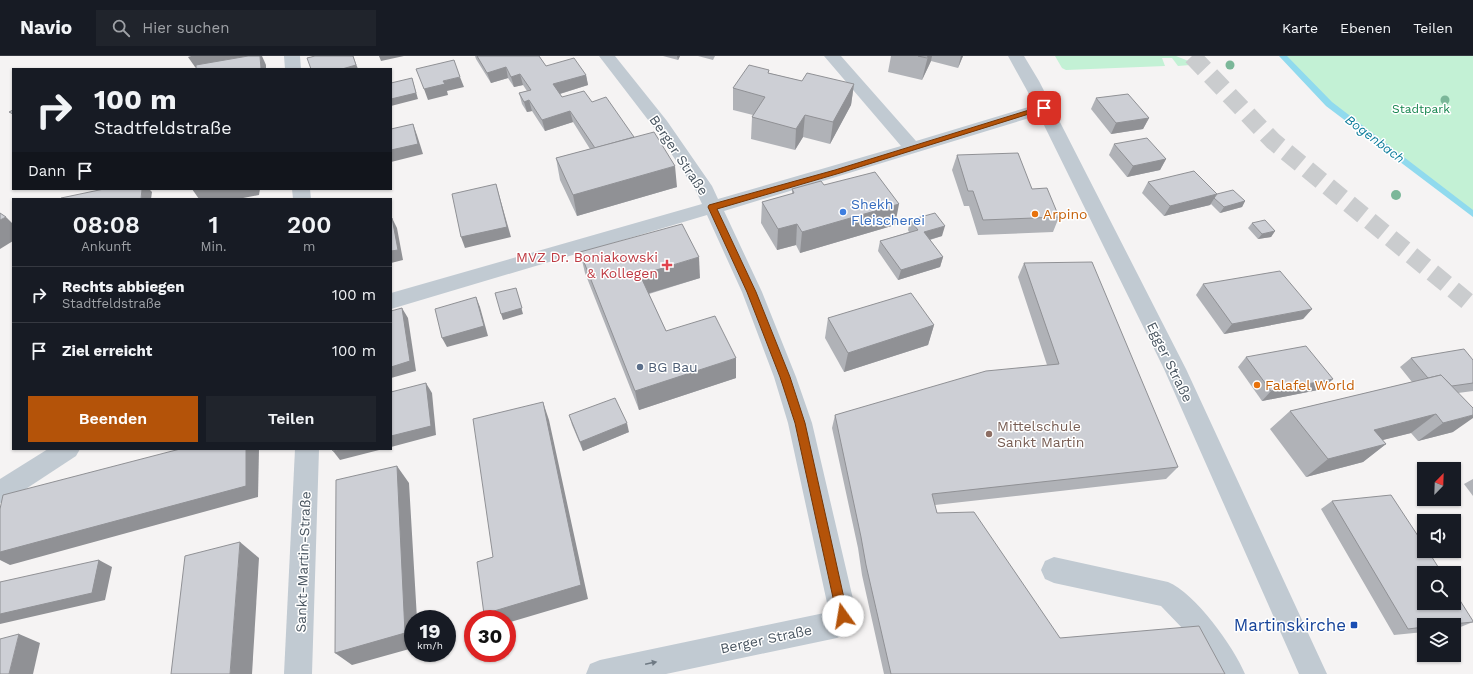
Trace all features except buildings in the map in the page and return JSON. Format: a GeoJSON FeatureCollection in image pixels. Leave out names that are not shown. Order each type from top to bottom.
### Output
{"type":"FeatureCollection","features":[{"type":"Feature","properties":{"kind":"street"},"geometry":{"type":"LineString","coordinates":[[292,56],[293,68]]}},
{"type":"Feature","properties":{"kind":"street","name":"Berger Straße"},"geometry":{"type":"LineString","coordinates":[[600,674],[837,624],[841,621],[843,616],[800,423],[785,377],[752,292],[705,190],[661,125],[607,56]]}},
{"type":"Feature","properties":{"kind":"street"},"geometry":{"type":"LineString","coordinates":[[832,56],[913,148]]}},
{"type":"Feature","properties":{"kind":"street","name":"Egger Straße"},"geometry":{"type":"LineString","coordinates":[[1016,56],[1031,81],[1175,370],[1313,674]]}},
{"type":"Feature","properties":{"kind":"street"},"geometry":{"type":"LineString","coordinates":[[392,301],[913,148],[1044,108]]}},
{"type":"Feature","properties":{"kind":"street"},"geometry":{"type":"LineString","coordinates":[[0,492],[66,450]]}},
{"type":"Feature","properties":{"kind":"street","name":"Sankt-Martin-Straße"},"geometry":{"type":"LineString","coordinates":[[298,674],[307,450]]}},
{"type":"Feature","properties":{"kind":"street"},"geometry":{"type":"LineString","coordinates":[[1054,570],[1168,595],[1195,621],[1231,674]]}},
{"type":"Feature","properties":{"kind":"green space"},"geometry":{"type":"Polygon","coordinates":[[[1055,56],[1176,56],[1191,62],[1190,65],[1178,66],[1172,58],[1162,58],[1165,66],[1066,70],[1062,68],[1055,56]]]}},
{"type":"Feature","properties":{"kind":"green space","name":"Stadtpark"},"geometry":{"type":"Polygon","coordinates":[[[1283,56],[1473,56],[1473,214],[1329,104],[1283,56]]]}},
{"type":"Feature","properties":{"kind":"waterway","name":"Bogenbach"},"geometry":{"type":"LineString","coordinates":[[1283,56],[1329,104],[1473,214]]}},
{"type":"Feature","properties":{"kind":"tunnel"},"geometry":{"type":"LineString","coordinates":[[1192,56],[1273,141],[1473,306]]}},
{"type":"Feature","properties":{"kind":"place","name":"Shekh Fleischerei"},"geometry":{"type":"Point","coordinates":[843,212]}},
{"type":"Feature","properties":{"kind":"place","name":"Arpino"},"geometry":{"type":"Point","coordinates":[1035,214]}},
{"type":"Feature","properties":{"kind":"place","name":"MVZ Dr. Boniakowski & Kollegen"},"geometry":{"type":"Point","coordinates":[667,265]}},
{"type":"Feature","properties":{"kind":"place","name":"BG Bau"},"geometry":{"type":"Point","coordinates":[640,367]}},
{"type":"Feature","properties":{"kind":"place","name":"Falafel World"},"geometry":{"type":"Point","coordinates":[1257,385]}},
{"type":"Feature","properties":{"kind":"place","name":"Mittelschule Sankt Martin"},"geometry":{"type":"Point","coordinates":[989,434]}},
{"type":"Feature","properties":{"kind":"place","name":"Martinskirche"},"geometry":{"type":"Point","coordinates":[1354,625]}},
{"type":"Feature","properties":{"kind":"route"},"geometry":{"type":"LineString","coordinates":[[843,616],[800,423],[785,377],[752,292],[712,207],[838,172],[1044,108]]}}]}
